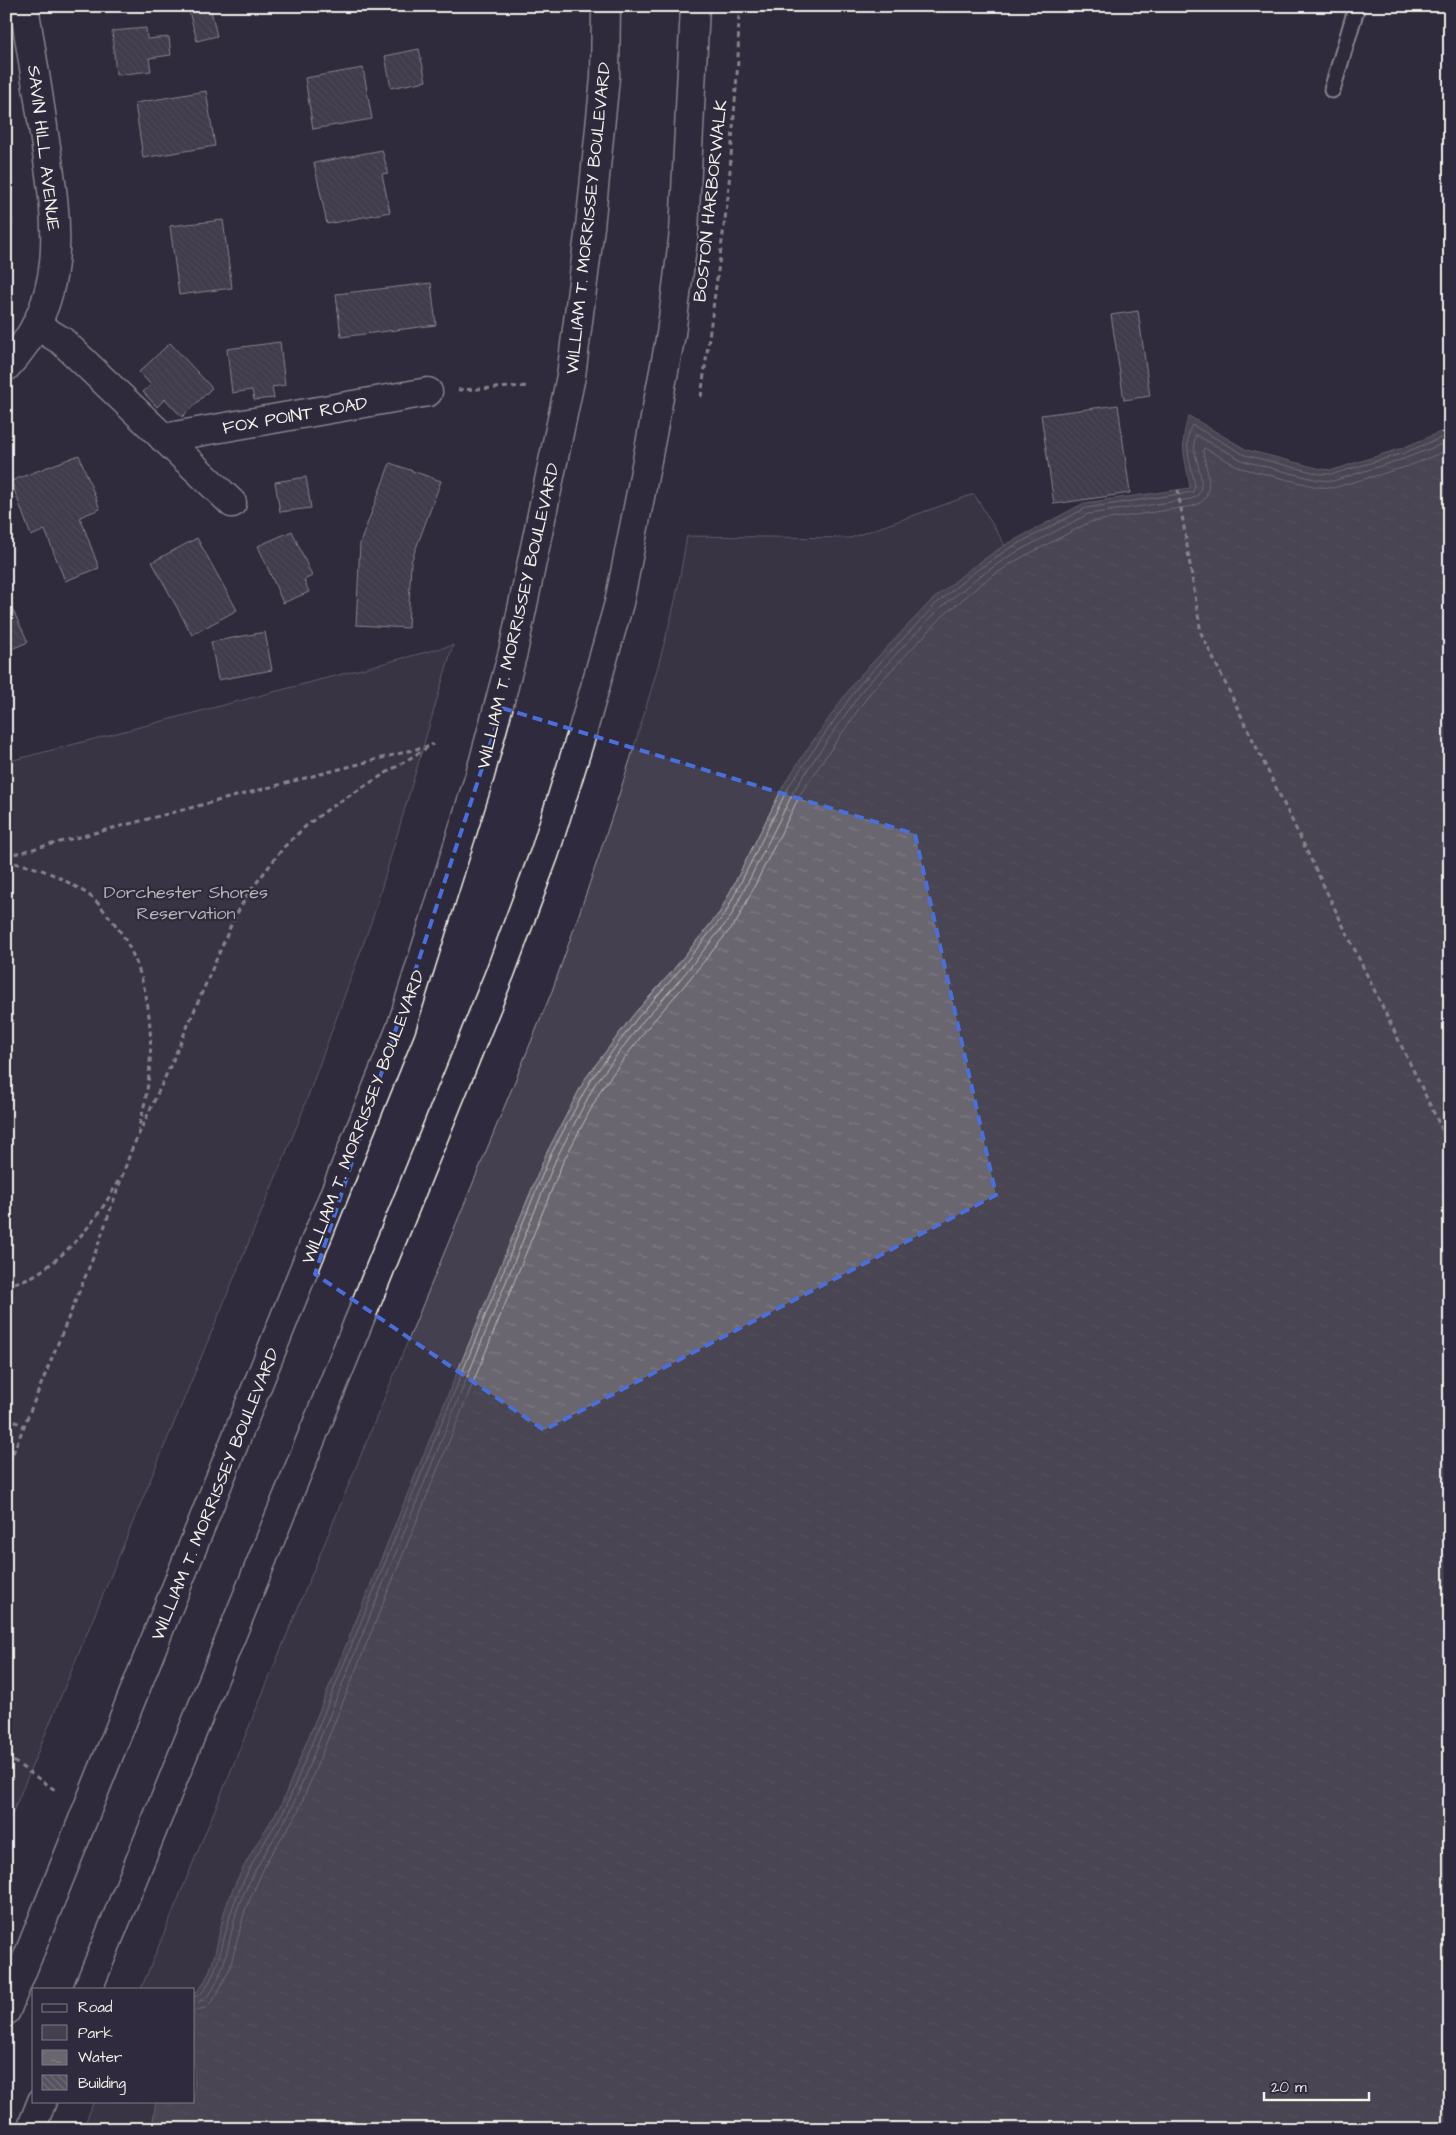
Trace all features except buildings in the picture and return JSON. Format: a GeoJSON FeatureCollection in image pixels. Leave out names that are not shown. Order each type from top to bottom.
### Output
{"type":"FeatureCollection","features":[{"type":"Feature","properties":{"kind":"main road","name":"SAVIN HILL AVENUE"},"geometry":{"type":"LineString","coordinates":[[6,367],[19,353],[36,325],[51,288],[54,267],[55,202],[24,6]]}},
{"type":"Feature","properties":{"kind":"main road","name":"WILLIAM T. MORRISSEY BOULEVARD"},"geometry":{"type":"LineString","coordinates":[[6,2011],[401,1028],[480,775],[513,652],[571,376],[590,227],[605,78],[606,6]]}},
{"type":"Feature","properties":{"kind":"main road"},"geometry":{"type":"LineString","coordinates":[[88,1988],[500,973],[545,852],[582,733],[619,603],[671,334],[684,232],[695,6]]}},
{"type":"Feature","properties":{"kind":"main road"},"geometry":{"type":"LineString","coordinates":[[36,325],[62,341],[232,503]]}},
{"type":"Feature","properties":{"kind":"main road","name":"FOX POINT ROAD"},"geometry":{"type":"LineString","coordinates":[[163,438],[428,392]]}},
{"type":"Feature","properties":{"kind":"main road"},"geometry":{"type":"LineString","coordinates":[[31,2129],[42,2102]]}},
{"type":"Feature","properties":{"kind":"lane"},"geometry":{"type":"LineString","coordinates":[[1332,90],[1357,6]]}},
{"type":"Feature","properties":{"kind":"path","name":"BOSTON HARBORWALK"},"geometry":{"type":"LineString","coordinates":[[701,397],[728,197],[740,6]]}},
{"type":"Feature","properties":{"kind":"path"},"geometry":{"type":"LineString","coordinates":[[428,392],[530,386]]}},
{"type":"Feature","properties":{"kind":"path"},"geometry":{"type":"LineString","coordinates":[[1178,490],[1200,633],[1450,1146]]}},
{"type":"Feature","properties":{"kind":"path"},"geometry":{"type":"LineString","coordinates":[[6,856],[433,744],[331,806],[307,825],[264,870],[247,895],[232,923],[173,1060],[108,1201],[67,1251],[37,1274],[6,1286]]}},
{"type":"Feature","properties":{"kind":"path"},"geometry":{"type":"LineString","coordinates":[[6,863],[15,863],[56,875],[92,897],[116,924],[134,954],[144,984],[150,1020],[150,1066],[139,1128],[97,1248],[6,1470]]}},
{"type":"Feature","properties":{"kind":"path"},"geometry":{"type":"LineString","coordinates":[[6,1417],[24,1426]]}},
{"type":"Feature","properties":{"kind":"path"},"geometry":{"type":"LineString","coordinates":[[6,1756],[55,1790]]}},
{"type":"Feature","properties":{"kind":"highlighted area"},"geometry":{"type":"Polygon","coordinates":[[[502,708],[915,834],[996,1195],[544,1430],[315,1274],[502,708]]]}},
{"type":"Feature","properties":{"kind":"green space"},"geometry":{"type":"Polygon","coordinates":[[[974,494],[1005,545],[970,569],[785,783],[720,912],[669,975],[634,1014],[585,1079],[546,1155],[281,1805],[251,1853],[232,1891],[207,1976],[202,1986],[195,1993],[195,1988],[141,1988],[552,991],[600,852],[645,712],[673,608],[687,536],[850,538],[974,494]]]}},
{"type":"Feature","properties":{"kind":"green space","name":"Dorchester Shores Reservation"},"geometry":{"type":"Polygon","coordinates":[[[453,645],[373,917],[299,1121],[6,1829],[6,762],[453,645]]]}},
{"type":"Feature","properties":{"kind":"green space"},"geometry":{"type":"Polygon","coordinates":[[[94,2102],[156,2102],[152,2129],[83,2129],[94,2102]]]}},
{"type":"Feature","properties":{"kind":"water"},"geometry":{"type":"Polygon","coordinates":[[[1189,416],[1247,450],[1321,469],[1333,470],[1402,448],[1450,428],[1450,2129],[152,2129],[156,2102],[195,2102],[195,1993],[202,1986],[212,1964],[227,1904],[245,1865],[281,1805],[546,1154],[585,1079],[634,1014],[669,975],[720,912],[785,783],[855,681],[931,601],[970,569],[1005,545],[1084,503],[1190,488],[1183,444],[1189,416]]]}}]}
